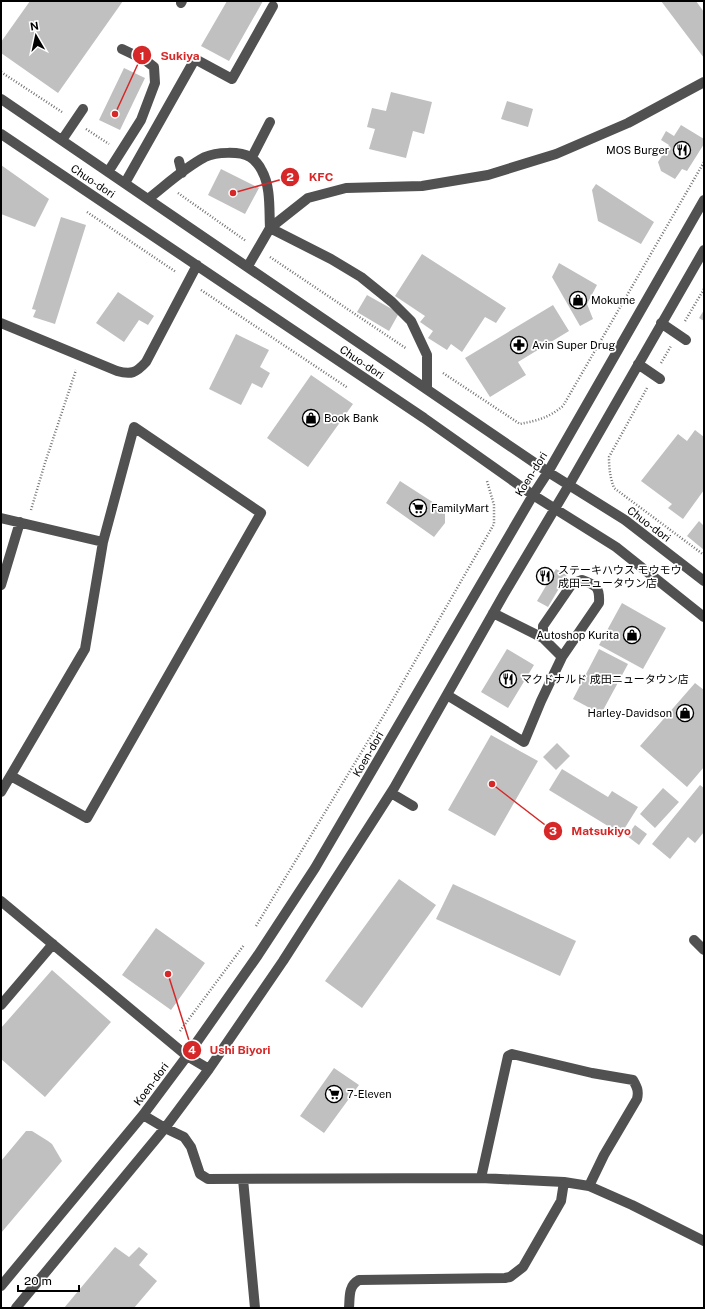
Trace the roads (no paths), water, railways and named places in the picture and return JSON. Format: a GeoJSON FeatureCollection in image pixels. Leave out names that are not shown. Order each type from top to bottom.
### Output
{"type":"FeatureCollection","features":[{"type":"Feature","properties":{"kind":"street"},"geometry":{"type":"LineString","coordinates":[[125,183],[195,59],[232,79],[273,6]]}},
{"type":"Feature","properties":{"kind":"street"},"geometry":{"type":"LineString","coordinates":[[108,172],[141,120],[156,77],[154,67],[145,60],[122,49]]}},
{"type":"Feature","properties":{"kind":"street"},"geometry":{"type":"LineString","coordinates":[[248,266],[270,228],[308,198],[346,188],[430,185],[488,175],[556,154],[628,123],[704,82]]}},
{"type":"Feature","properties":{"kind":"street","name":"Chuo-dori"},"geometry":{"type":"LineString","coordinates":[[1,99],[548,472],[625,520],[704,581]]}},
{"type":"Feature","properties":{"kind":"street"},"geometry":{"type":"LineString","coordinates":[[62,140],[83,109]]}},
{"type":"Feature","properties":{"kind":"street"},"geometry":{"type":"LineString","coordinates":[[252,157],[270,122]]}},
{"type":"Feature","properties":{"kind":"street","name":"Chuo-dori"},"geometry":{"type":"LineString","coordinates":[[1,134],[418,414],[533,495],[616,547],[704,617]]}},
{"type":"Feature","properties":{"kind":"street"},"geometry":{"type":"LineString","coordinates":[[148,199],[166,184],[207,156],[228,153],[240,154],[252,157],[262,170],[267,184],[270,228]]}},
{"type":"Feature","properties":{"kind":"street"},"geometry":{"type":"LineString","coordinates":[[179,161],[182,173]]}},
{"type":"Feature","properties":{"kind":"street","name":"Koen-dori"},"geometry":{"type":"LineString","coordinates":[[1,1286],[143,1115],[187,1056],[258,955],[315,868],[533,495],[548,472],[704,200]]}},
{"type":"Feature","properties":{"kind":"street"},"geometry":{"type":"LineString","coordinates":[[270,228],[331,259],[361,277],[392,302],[411,321],[427,355],[427,389]]}},
{"type":"Feature","properties":{"kind":"street"},"geometry":{"type":"LineString","coordinates":[[16,1308],[165,1128],[209,1069],[283,961],[391,793],[493,613],[569,485],[704,250]]}},
{"type":"Feature","properties":{"kind":"street"},"geometry":{"type":"LineString","coordinates":[[1,323],[117,371],[126,374],[135,372],[146,362],[197,265]]}},
{"type":"Feature","properties":{"kind":"street"},"geometry":{"type":"LineString","coordinates":[[661,323],[682,337]]}},
{"type":"Feature","properties":{"kind":"street"},"geometry":{"type":"LineString","coordinates":[[638,364],[657,377]]}},
{"type":"Feature","properties":{"kind":"street"},"geometry":{"type":"LineString","coordinates":[[1,792],[85,648],[103,542],[134,427],[261,513],[87,818],[11,776]]}},
{"type":"Feature","properties":{"kind":"street"},"geometry":{"type":"LineString","coordinates":[[1,518],[103,542]]}},
{"type":"Feature","properties":{"kind":"street"},"geometry":{"type":"LineString","coordinates":[[1,585],[23,523]]}},
{"type":"Feature","properties":{"kind":"street"},"geometry":{"type":"LineString","coordinates":[[447,695],[524,742],[541,701],[562,657],[600,603],[600,593],[595,584],[582,580],[572,584],[543,626],[543,638]]}},
{"type":"Feature","properties":{"kind":"street"},"geometry":{"type":"LineString","coordinates":[[493,613],[543,638],[562,657]]}},
{"type":"Feature","properties":{"kind":"street"},"geometry":{"type":"LineString","coordinates":[[391,793],[413,806]]}},
{"type":"Feature","properties":{"kind":"street"},"geometry":{"type":"LineString","coordinates":[[1,901],[187,1056],[209,1069]]}},
{"type":"Feature","properties":{"kind":"street"},"geometry":{"type":"LineString","coordinates":[[694,940],[704,950]]}},
{"type":"Feature","properties":{"kind":"street"},"geometry":{"type":"LineString","coordinates":[[1,1005],[53,944]]}},
{"type":"Feature","properties":{"kind":"street"},"geometry":{"type":"LineString","coordinates":[[481,1178],[508,1056],[512,1054],[592,1073],[633,1080],[637,1087],[637,1099],[604,1155],[589,1186]]}},
{"type":"Feature","properties":{"kind":"street"},"geometry":{"type":"LineString","coordinates":[[143,1115],[184,1137],[190,1147],[200,1174],[208,1179],[481,1178],[564,1182],[589,1186],[632,1205],[704,1241]]}},
{"type":"Feature","properties":{"kind":"street"},"geometry":{"type":"LineString","coordinates":[[243,1179],[255,1308]]}},
{"type":"Feature","properties":{"kind":"street"},"geometry":{"type":"LineString","coordinates":[[349,1308],[351,1287],[359,1280],[510,1277],[523,1267],[562,1201],[564,1182]]}},
{"type":"Feature","properties":{"kind":"place","name":"Sukiya"},"geometry":{"type":"Point","coordinates":[115,114]}},
{"type":"Feature","properties":{"kind":"place","name":"MOS Burger"},"geometry":{"type":"Point","coordinates":[682,150]}},
{"type":"Feature","properties":{"kind":"place","name":"KFC"},"geometry":{"type":"Point","coordinates":[233,193]}},
{"type":"Feature","properties":{"kind":"place","name":"Mokume"},"geometry":{"type":"Point","coordinates":[578,300]}},
{"type":"Feature","properties":{"kind":"place","name":"Avin Super Drug"},"geometry":{"type":"Point","coordinates":[519,345]}},
{"type":"Feature","properties":{"kind":"place","name":"Book Bank"},"geometry":{"type":"Point","coordinates":[311,418]}},
{"type":"Feature","properties":{"kind":"place","name":"FamilyMart"},"geometry":{"type":"Point","coordinates":[418,508]}},
{"type":"Feature","properties":{"kind":"place","name":"ステーキハウス モウモウ 成田ニュータウン店"},"geometry":{"type":"Point","coordinates":[545,576]}},
{"type":"Feature","properties":{"kind":"place","name":"Autoshop Kurita"},"geometry":{"type":"Point","coordinates":[632,635]}},
{"type":"Feature","properties":{"kind":"place","name":"マクドナルド 成田ニュータウン店"},"geometry":{"type":"Point","coordinates":[508,679]}},
{"type":"Feature","properties":{"kind":"place","name":"Harley-Davidson"},"geometry":{"type":"Point","coordinates":[685,713]}},
{"type":"Feature","properties":{"kind":"place","name":"Matsukiyo"},"geometry":{"type":"Point","coordinates":[492,784]}},
{"type":"Feature","properties":{"kind":"place","name":"Ushi Biyori"},"geometry":{"type":"Point","coordinates":[168,974]}},
{"type":"Feature","properties":{"kind":"place","name":"7-Eleven"},"geometry":{"type":"Point","coordinates":[334,1094]}}]}
